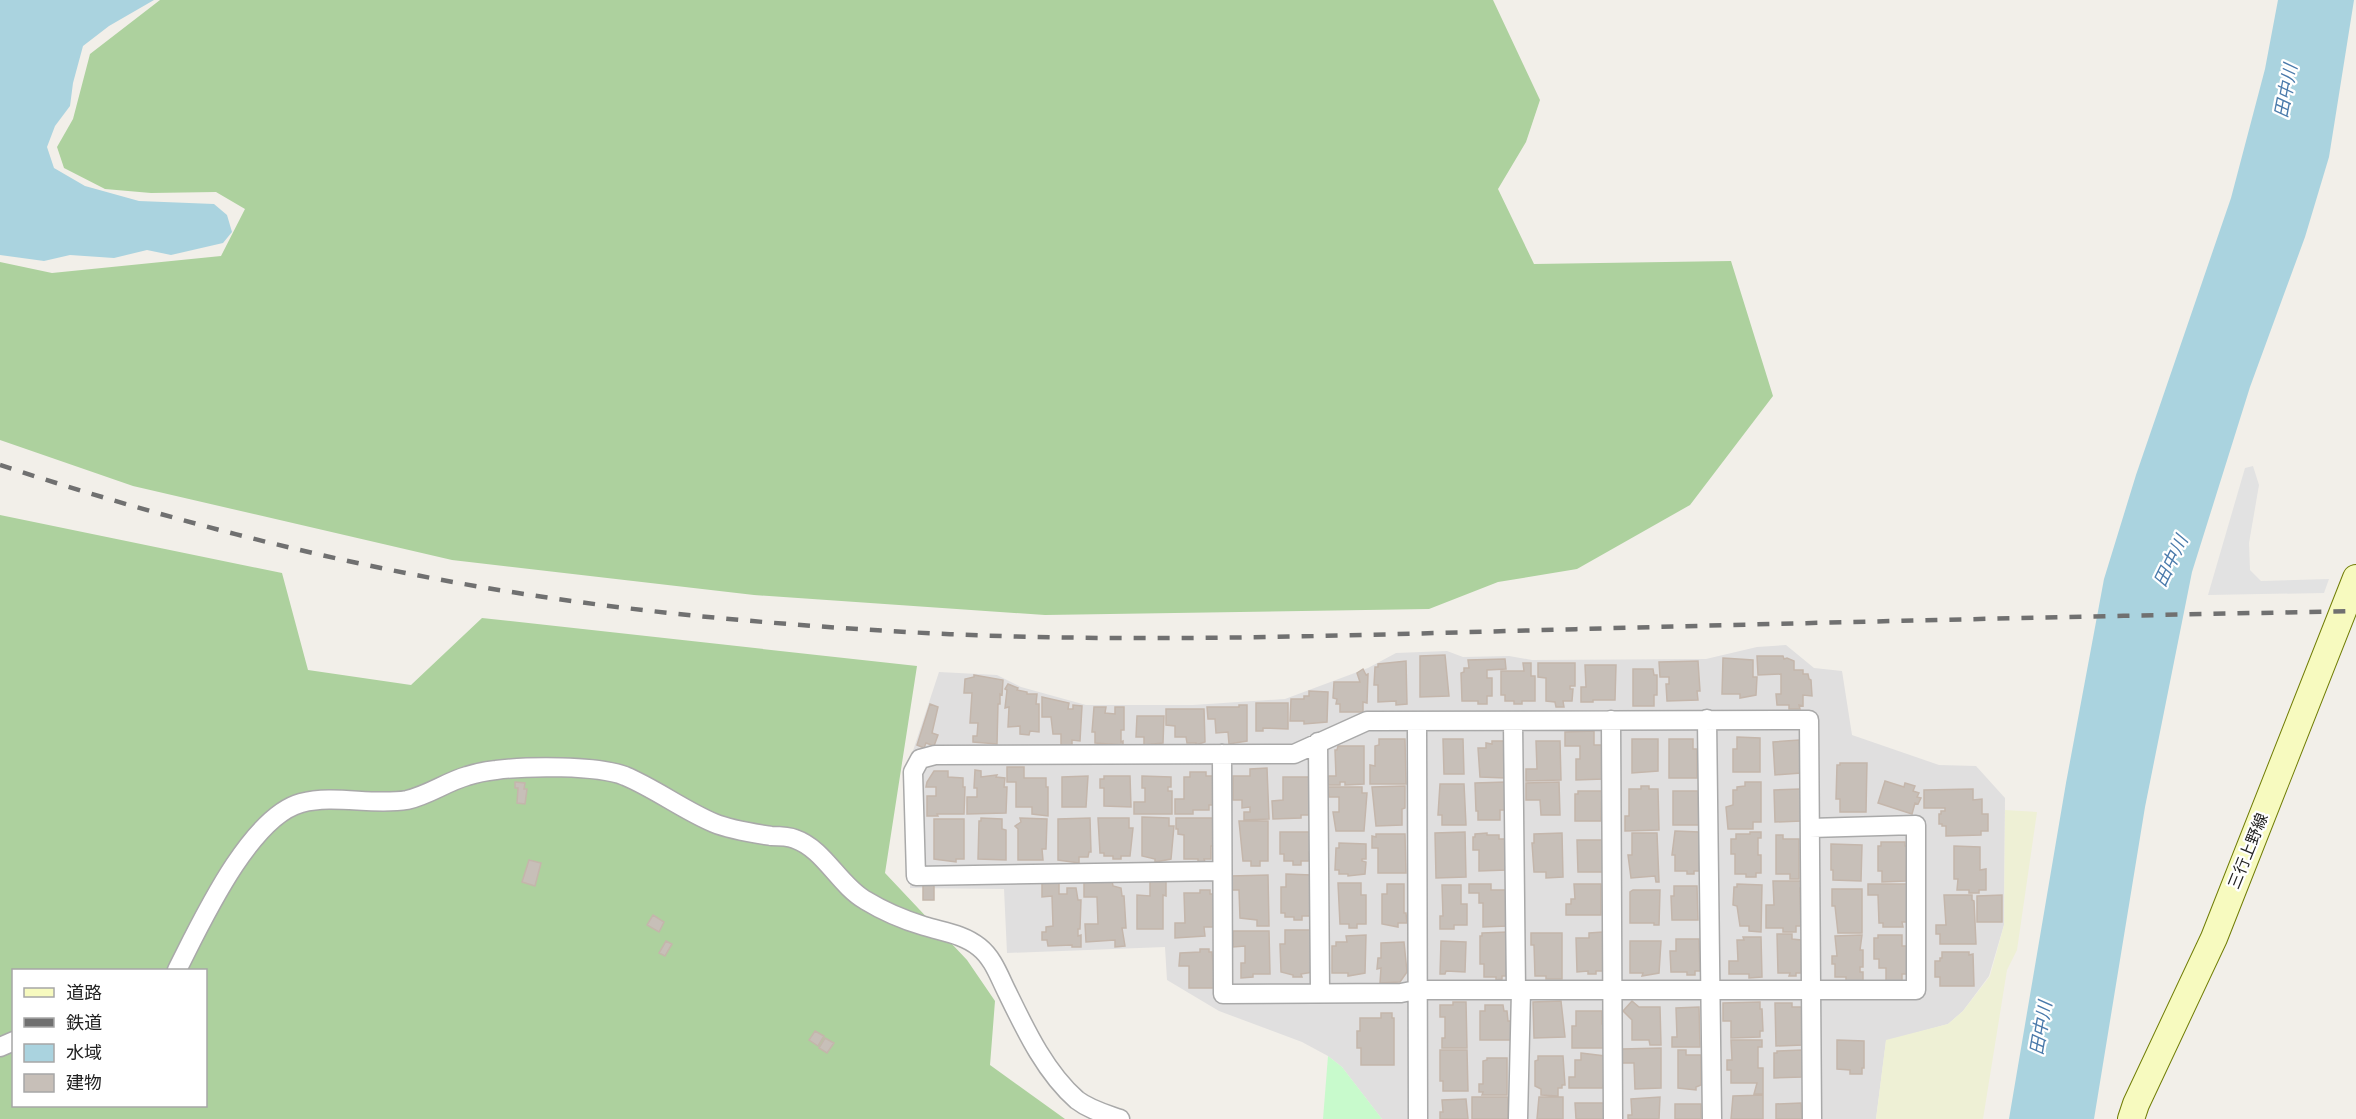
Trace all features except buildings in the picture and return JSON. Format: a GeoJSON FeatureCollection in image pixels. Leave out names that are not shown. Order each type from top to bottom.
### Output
{"type":"FeatureCollection","features":[{"type":"Feature","properties":{"kind":"main road","name":"三行上野線"},"geometry":{"type":"LineString","coordinates":[[2131,1119],[2214,938],[2356,578]]}},
{"type":"Feature","properties":{"kind":"street"},"geometry":{"type":"LineString","coordinates":[[1707,719],[1712,1119]]}},
{"type":"Feature","properties":{"kind":"street"},"geometry":{"type":"LineString","coordinates":[[1611,720],[1613,1119]]}},
{"type":"Feature","properties":{"kind":"street"},"geometry":{"type":"LineString","coordinates":[[1222,871],[916,876],[913,772],[920,759],[935,755],[1294,754],[1367,721],[1809,720],[1812,1119]]}},
{"type":"Feature","properties":{"kind":"street"},"geometry":{"type":"LineString","coordinates":[[1417,721],[1418,1119]]}},
{"type":"Feature","properties":{"kind":"street"},"geometry":{"type":"LineString","coordinates":[[1513,722],[1518,1119]]}},
{"type":"Feature","properties":{"kind":"street"},"geometry":{"type":"LineString","coordinates":[[1318,742],[1320,992]]}},
{"type":"Feature","properties":{"kind":"street"},"geometry":{"type":"LineString","coordinates":[[1222,754],[1223,994],[1401,993],[1416,990],[1916,990],[1916,825],[1810,828]]}},
{"type":"Feature","properties":{"kind":"street"},"geometry":{"type":"LineString","coordinates":[[177,969],[220,885],[271,820],[301,803],[405,800],[426,795],[466,776],[495,770],[515,768],[602,771],[624,776],[715,824],[750,833],[796,839],[824,859],[857,896],[922,926],[965,938],[990,958],[1041,1056],[1077,1100],[1094,1110],[1120,1119]]}},
{"type":"Feature","properties":{"kind":"shaded area"},"geometry":{"type":"Polygon","coordinates":[[[2253,466],[2259,485],[2249,543],[2250,570],[2261,581],[2329,579],[2324,593],[2208,595],[2245,468],[2253,466]]]}},
{"type":"Feature","properties":{"kind":"shaded area"},"geometry":{"type":"Polygon","coordinates":[[[1786,645],[1814,668],[1842,671],[1852,735],[1939,765],[1976,766],[2005,798],[2004,925],[1989,976],[1963,1011],[1948,1024],[1886,1041],[1876,1119],[1382,1119],[1342,1067],[1328,1056],[1302,1042],[1219,1011],[1167,980],[1165,947],[1007,953],[1004,889],[910,888],[907,769],[939,672],[997,675],[1021,687],[1086,705],[1193,705],[1285,699],[1368,668],[1396,653],[1447,651],[1463,657],[1509,656],[1532,660],[1706,659],[1757,647],[1786,645]]]}},
{"type":"Feature","properties":{"kind":"green space"},"geometry":{"type":"Polygon","coordinates":[[[160,0],[1493,0],[1540,100],[1526,142],[1498,189],[1534,264],[1731,261],[1773,396],[1690,505],[1577,569],[1498,582],[1429,609],[1045,615],[754,595],[452,560],[133,486],[0,440],[0,262],[52,273],[221,256],[245,209],[216,192],[151,193],[105,189],[64,168],[57,147],[73,119],[90,54],[160,0]]]}},
{"type":"Feature","properties":{"kind":"green space"},"geometry":{"type":"Polygon","coordinates":[[[0,515],[282,573],[308,670],[411,685],[482,618],[917,666],[885,873],[967,960],[995,1001],[990,1065],[1065,1119],[0,1119],[0,515]]]}},
{"type":"Feature","properties":{"kind":"green space"},"geometry":{"type":"Polygon","coordinates":[[[2005,810],[2037,812],[2017,950],[2007,970],[1983,1119],[1876,1119],[1886,1040],[1948,1024],[1963,1011],[1990,976],[2004,925],[2005,810]]]}},
{"type":"Feature","properties":{"kind":"green space"},"geometry":{"type":"Polygon","coordinates":[[[1328,1056],[1342,1067],[1382,1119],[1323,1119],[1328,1056]]]}},
{"type":"Feature","properties":{"kind":"water"},"geometry":{"type":"Polygon","coordinates":[[[0,0],[154,0],[109,26],[83,46],[73,83],[70,106],[55,126],[47,147],[54,168],[85,186],[139,201],[214,204],[227,215],[232,232],[223,243],[171,255],[147,250],[114,258],[70,255],[44,261],[0,255],[0,0]]]}},
{"type":"Feature","properties":{"kind":"water","name":"田中川"},"geometry":{"type":"Polygon","coordinates":[[[2278,0],[2354,0],[2329,157],[2305,237],[2250,387],[2192,572],[2145,807],[2094,1119],[2009,1119],[2066,783],[2104,579],[2136,475],[2231,198],[2265,69],[2278,0]]]}},
{"type":"Feature","properties":{"kind":"railway"},"geometry":{"type":"LineString","coordinates":[[0,465],[134,506],[269,543],[475,586],[673,613],[759,622],[889,631],[1062,637],[1235,638],[2356,611]]}}]}
